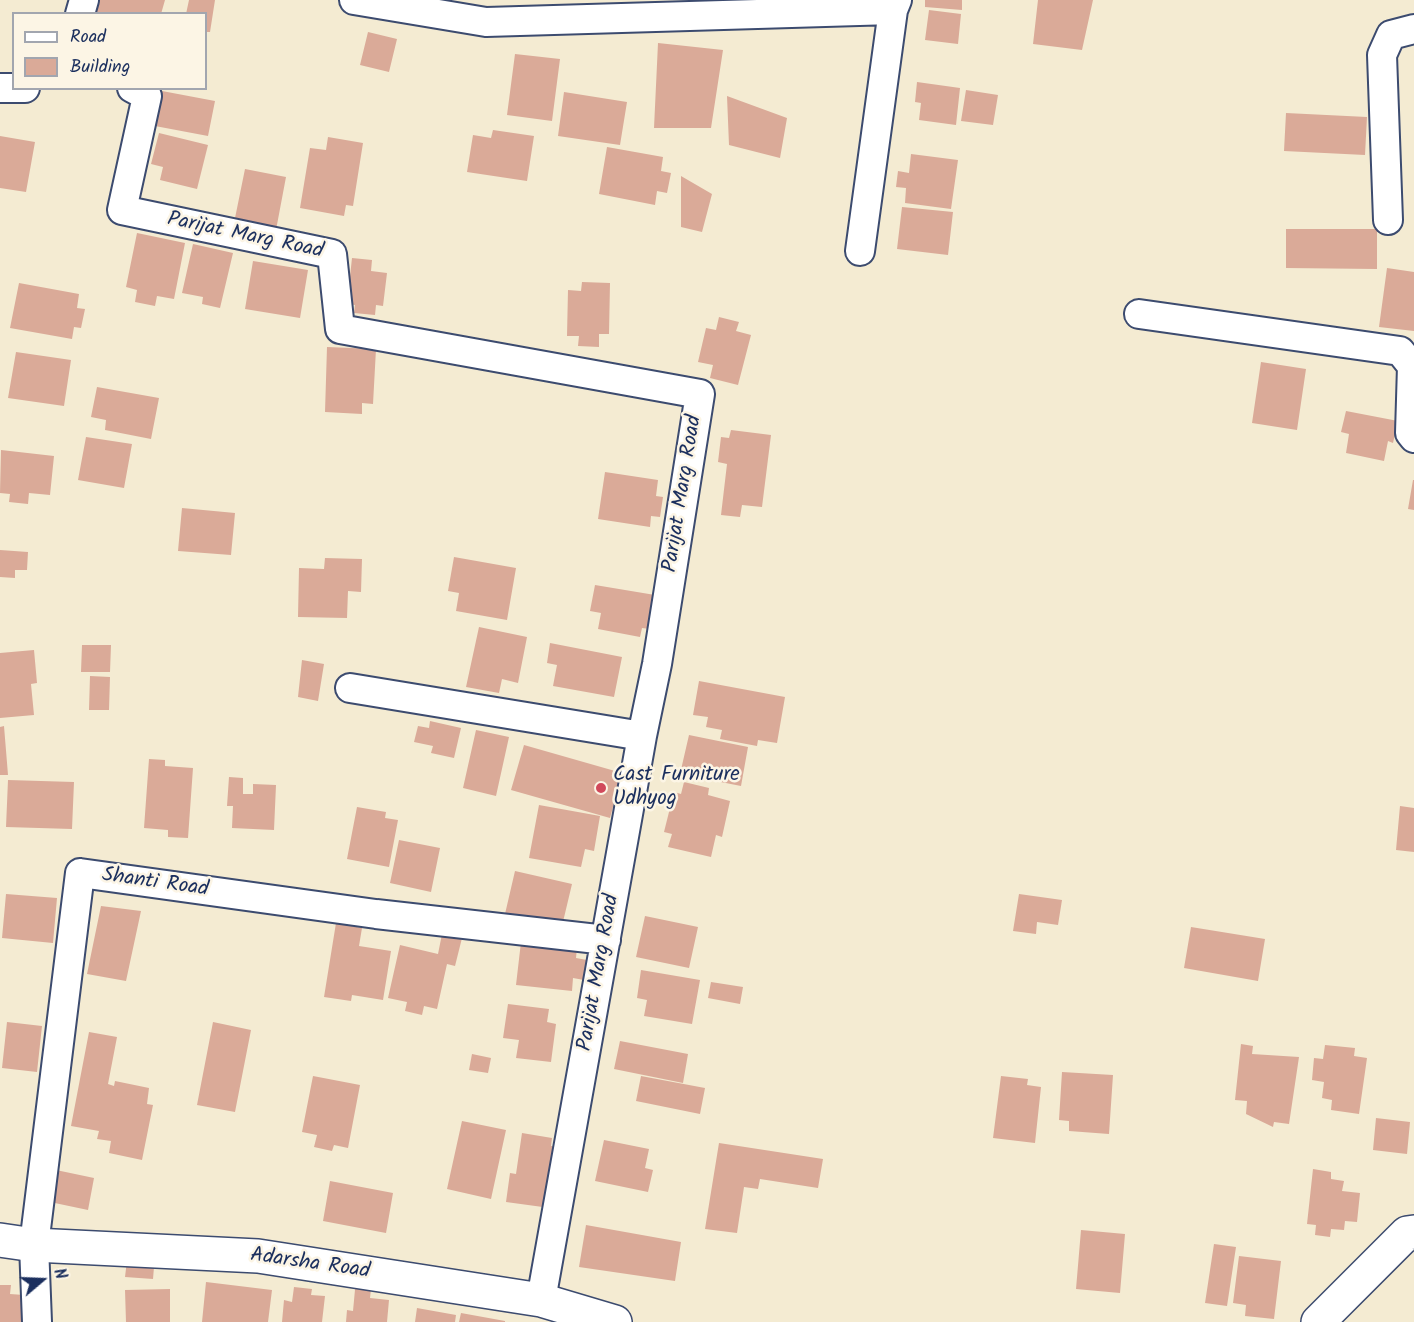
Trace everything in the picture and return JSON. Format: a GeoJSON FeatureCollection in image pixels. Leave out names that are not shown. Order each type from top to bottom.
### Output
{"type":"FeatureCollection","features":[{"type":"Feature","properties":{"kind":"main road"},"geometry":{"type":"LineString","coordinates":[[1318,1322],[1407,1233],[1414,1232]]}},
{"type":"Feature","properties":{"kind":"main road","name":"Adarsha Road"},"geometry":{"type":"LineString","coordinates":[[0,1240],[33,1245],[258,1257],[541,1300],[615,1322]]}},
{"type":"Feature","properties":{"kind":"street"},"geometry":{"type":"LineString","coordinates":[[354,0],[486,22],[895,5],[860,251]]}},
{"type":"Feature","properties":{"kind":"street"},"geometry":{"type":"LineString","coordinates":[[1388,220],[1382,55],[1391,35],[1414,28]]}},
{"type":"Feature","properties":{"kind":"street","name":"Parijat Marg Road"},"geometry":{"type":"LineString","coordinates":[[136,90],[147,96],[122,210],[332,254],[340,329],[700,394],[657,664],[642,736],[541,1300]]}},
{"type":"Feature","properties":{"kind":"street"},"geometry":{"type":"LineString","coordinates":[[1139,314],[1400,351],[1412,366],[1410,433],[1414,438]]}},
{"type":"Feature","properties":{"kind":"street"},"geometry":{"type":"LineString","coordinates":[[350,688],[642,736]]}},
{"type":"Feature","properties":{"kind":"street","name":"Shanti Road"},"geometry":{"type":"LineString","coordinates":[[37,1322],[33,1245],[80,873],[376,914],[606,940]]}},
{"type":"Feature","properties":{"kind":"building"},"geometry":{"type":"Polygon","coordinates":[[[94,0],[165,0],[162,12],[91,12],[94,0]]]}},
{"type":"Feature","properties":{"kind":"building"},"geometry":{"type":"Polygon","coordinates":[[[189,0],[215,0],[210,32],[207,32],[207,12],[186,12],[189,0]]]}},
{"type":"Feature","properties":{"kind":"building"},"geometry":{"type":"Polygon","coordinates":[[[925,0],[962,0],[962,10],[925,7],[925,0]]]}},
{"type":"Feature","properties":{"kind":"building"},"geometry":{"type":"Polygon","coordinates":[[[1038,0],[1093,0],[1082,50],[1033,44],[1038,0]]]}},
{"type":"Feature","properties":{"kind":"building"},"geometry":{"type":"Polygon","coordinates":[[[929,10],[961,14],[958,44],[925,40],[929,10]]]}},
{"type":"Feature","properties":{"kind":"building"},"geometry":{"type":"Polygon","coordinates":[[[368,32],[397,39],[389,72],[360,65],[368,32]]]}},
{"type":"Feature","properties":{"kind":"building"},"geometry":{"type":"Polygon","coordinates":[[[658,43],[723,50],[711,128],[654,128],[658,43]]]}},
{"type":"Feature","properties":{"kind":"building"},"geometry":{"type":"Polygon","coordinates":[[[515,54],[560,59],[552,121],[507,115],[515,54]]]}},
{"type":"Feature","properties":{"kind":"building"},"geometry":{"type":"Polygon","coordinates":[[[917,82],[960,88],[956,125],[919,120],[921,103],[915,102],[917,82]]]}},
{"type":"Feature","properties":{"kind":"building"},"geometry":{"type":"Polygon","coordinates":[[[966,90],[998,95],[993,125],[961,121],[966,90]]]}},
{"type":"Feature","properties":{"kind":"building"},"geometry":{"type":"Polygon","coordinates":[[[162,91],[215,101],[208,136],[155,126],[162,91]]]}},
{"type":"Feature","properties":{"kind":"building"},"geometry":{"type":"Polygon","coordinates":[[[564,92],[627,102],[620,145],[558,136],[564,92]]]}},
{"type":"Feature","properties":{"kind":"building"},"geometry":{"type":"Polygon","coordinates":[[[727,96],[787,118],[780,158],[729,145],[727,96]]]}},
{"type":"Feature","properties":{"kind":"building"},"geometry":{"type":"Polygon","coordinates":[[[1286,113],[1367,117],[1365,155],[1284,151],[1286,113]]]}},
{"type":"Feature","properties":{"kind":"building"},"geometry":{"type":"Polygon","coordinates":[[[493,130],[534,136],[527,181],[467,172],[473,135],[491,138],[493,130]]]}},
{"type":"Feature","properties":{"kind":"building"},"geometry":{"type":"Polygon","coordinates":[[[159,133],[208,145],[197,189],[160,180],[163,167],[151,164],[159,133]]]}},
{"type":"Feature","properties":{"kind":"building"},"geometry":{"type":"Polygon","coordinates":[[[0,136],[35,142],[26,192],[0,188],[0,136]]]}},
{"type":"Feature","properties":{"kind":"building"},"geometry":{"type":"Polygon","coordinates":[[[328,137],[363,143],[353,206],[346,205],[344,216],[300,208],[310,148],[326,150],[328,137]]]}},
{"type":"Feature","properties":{"kind":"building"},"geometry":{"type":"Polygon","coordinates":[[[607,147],[663,157],[661,171],[671,173],[667,193],[657,191],[655,205],[599,194],[607,147]]]}},
{"type":"Feature","properties":{"kind":"building"},"geometry":{"type":"Polygon","coordinates":[[[911,154],[958,160],[951,209],[905,203],[906,188],[896,187],[898,171],[909,173],[911,154]]]}},
{"type":"Feature","properties":{"kind":"building"},"geometry":{"type":"Polygon","coordinates":[[[245,169],[286,177],[276,230],[234,223],[245,169]]]}},
{"type":"Feature","properties":{"kind":"building"},"geometry":{"type":"Polygon","coordinates":[[[681,176],[712,194],[702,232],[681,227],[681,176]]]}},
{"type":"Feature","properties":{"kind":"building"},"geometry":{"type":"Polygon","coordinates":[[[902,207],[953,212],[948,255],[897,249],[902,207]]]}},
{"type":"Feature","properties":{"kind":"building"},"geometry":{"type":"Polygon","coordinates":[[[1286,229],[1377,229],[1377,269],[1286,268],[1286,229]]]}},
{"type":"Feature","properties":{"kind":"building"},"geometry":{"type":"Polygon","coordinates":[[[137,233],[185,243],[174,299],[157,296],[155,306],[135,302],[137,290],[126,287],[137,233]]]}},
{"type":"Feature","properties":{"kind":"building"},"geometry":{"type":"Polygon","coordinates":[[[193,244],[233,253],[220,308],[202,304],[203,297],[182,293],[193,244]]]}},
{"type":"Feature","properties":{"kind":"building"},"geometry":{"type":"Polygon","coordinates":[[[352,258],[372,260],[371,271],[387,273],[383,306],[376,305],[375,315],[354,313],[355,305],[347,304],[352,258]]]}},
{"type":"Feature","properties":{"kind":"building"},"geometry":{"type":"Polygon","coordinates":[[[253,261],[308,270],[300,318],[245,309],[253,261]]]}},
{"type":"Feature","properties":{"kind":"building"},"geometry":{"type":"Polygon","coordinates":[[[1387,268],[1414,272],[1414,331],[1379,327],[1387,268]]]}},
{"type":"Feature","properties":{"kind":"building"},"geometry":{"type":"Polygon","coordinates":[[[582,282],[610,283],[609,334],[599,334],[599,347],[578,346],[579,336],[567,336],[568,290],[581,291],[582,282]]]}},
{"type":"Feature","properties":{"kind":"building"},"geometry":{"type":"Polygon","coordinates":[[[19,283],[79,294],[77,308],[85,309],[81,328],[74,327],[72,339],[10,328],[19,283]]]}},
{"type":"Feature","properties":{"kind":"building"},"geometry":{"type":"Polygon","coordinates":[[[719,317],[739,322],[736,331],[751,335],[738,385],[710,378],[713,365],[698,362],[706,328],[716,330],[719,317]]]}},
{"type":"Feature","properties":{"kind":"building"},"geometry":{"type":"Polygon","coordinates":[[[327,347],[376,349],[373,404],[362,403],[362,414],[325,412],[327,347]]]}},
{"type":"Feature","properties":{"kind":"building"},"geometry":{"type":"Polygon","coordinates":[[[16,352],[71,360],[64,406],[8,398],[16,352]]]}},
{"type":"Feature","properties":{"kind":"building"},"geometry":{"type":"Polygon","coordinates":[[[1261,362],[1306,369],[1297,430],[1252,423],[1261,362]]]}},
{"type":"Feature","properties":{"kind":"building"},"geometry":{"type":"Polygon","coordinates":[[[97,387],[159,398],[151,439],[105,430],[106,420],[91,417],[97,387]]]}},
{"type":"Feature","properties":{"kind":"building"},"geometry":{"type":"Polygon","coordinates":[[[1346,411],[1398,421],[1393,443],[1388,441],[1384,461],[1346,453],[1349,434],[1341,432],[1346,411]]]}},
{"type":"Feature","properties":{"kind":"building"},"geometry":{"type":"Polygon","coordinates":[[[731,430],[771,435],[762,507],[742,505],[740,517],[721,515],[727,464],[718,462],[721,437],[729,438],[731,430]]]}},
{"type":"Feature","properties":{"kind":"building"},"geometry":{"type":"Polygon","coordinates":[[[86,437],[132,444],[124,488],[78,480],[86,437]]]}},
{"type":"Feature","properties":{"kind":"building"},"geometry":{"type":"Polygon","coordinates":[[[1,450],[54,456],[50,495],[29,493],[28,504],[9,502],[10,494],[0,493],[1,450]]]}},
{"type":"Feature","properties":{"kind":"building"},"geometry":{"type":"Polygon","coordinates":[[[605,472],[658,480],[656,496],[663,497],[660,517],[651,516],[650,527],[598,519],[605,472]]]}},
{"type":"Feature","properties":{"kind":"building"},"geometry":{"type":"Polygon","coordinates":[[[1414,480],[1414,510],[1408,509],[1414,480]]]}},
{"type":"Feature","properties":{"kind":"building"},"geometry":{"type":"Polygon","coordinates":[[[182,508],[235,513],[231,555],[178,551],[182,508]]]}},
{"type":"Feature","properties":{"kind":"building"},"geometry":{"type":"Polygon","coordinates":[[[0,550],[28,552],[27,570],[15,570],[15,578],[0,577],[0,550]]]}},
{"type":"Feature","properties":{"kind":"building"},"geometry":{"type":"Polygon","coordinates":[[[454,557],[516,568],[507,620],[456,611],[459,593],[448,591],[454,557]]]}},
{"type":"Feature","properties":{"kind":"building"},"geometry":{"type":"Polygon","coordinates":[[[325,558],[362,559],[361,592],[348,591],[347,618],[298,617],[299,568],[324,569],[325,558]]]}},
{"type":"Feature","properties":{"kind":"building"},"geometry":{"type":"Polygon","coordinates":[[[595,585],[655,595],[650,629],[642,628],[640,637],[598,629],[601,613],[590,611],[595,585]]]}},
{"type":"Feature","properties":{"kind":"building"},"geometry":{"type":"Polygon","coordinates":[[[479,627],[527,637],[518,683],[502,679],[499,693],[466,687],[479,627]]]}},
{"type":"Feature","properties":{"kind":"building"},"geometry":{"type":"Polygon","coordinates":[[[550,643],[622,657],[614,697],[553,686],[557,665],[547,663],[550,643]]]}},
{"type":"Feature","properties":{"kind":"building"},"geometry":{"type":"Polygon","coordinates":[[[82,645],[111,645],[110,672],[81,672],[82,645]]]}},
{"type":"Feature","properties":{"kind":"building"},"geometry":{"type":"Polygon","coordinates":[[[34,650],[37,683],[31,684],[34,715],[0,718],[0,653],[34,650]]]}},
{"type":"Feature","properties":{"kind":"building"},"geometry":{"type":"Polygon","coordinates":[[[302,660],[324,664],[318,701],[298,697],[302,660]]]}},
{"type":"Feature","properties":{"kind":"building"},"geometry":{"type":"Polygon","coordinates":[[[90,676],[110,677],[109,710],[89,710],[90,676]]]}},
{"type":"Feature","properties":{"kind":"building"},"geometry":{"type":"Polygon","coordinates":[[[699,681],[785,697],[777,743],[758,740],[757,746],[720,739],[722,730],[706,727],[708,717],[693,715],[699,681]]]}},
{"type":"Feature","properties":{"kind":"building"},"geometry":{"type":"Polygon","coordinates":[[[430,721],[461,728],[454,758],[431,753],[433,746],[414,742],[418,726],[429,728],[430,721]]]}},
{"type":"Feature","properties":{"kind":"building"},"geometry":{"type":"Polygon","coordinates":[[[4,726],[8,775],[0,775],[0,727],[4,726]]]}},
{"type":"Feature","properties":{"kind":"building"},"geometry":{"type":"Polygon","coordinates":[[[476,730],[509,737],[496,796],[463,788],[476,730]]]}},
{"type":"Feature","properties":{"kind":"building"},"geometry":{"type":"Polygon","coordinates":[[[689,735],[748,747],[741,786],[680,774],[689,735]]]}},
{"type":"Feature","properties":{"kind":"building"},"geometry":{"type":"Polygon","coordinates":[[[524,745],[622,773],[610,818],[511,790],[524,745]]]}},
{"type":"Feature","properties":{"kind":"building"},"geometry":{"type":"Polygon","coordinates":[[[149,759],[165,760],[165,766],[193,768],[188,838],[168,837],[168,830],[144,828],[149,759]]]}},
{"type":"Feature","properties":{"kind":"building"},"geometry":{"type":"Polygon","coordinates":[[[229,777],[243,778],[243,794],[253,794],[253,784],[276,785],[274,830],[232,828],[233,806],[227,806],[229,777]]]}},
{"type":"Feature","properties":{"kind":"building"},"geometry":{"type":"Polygon","coordinates":[[[8,780],[74,782],[72,829],[6,827],[8,780]]]}},
{"type":"Feature","properties":{"kind":"building"},"geometry":{"type":"Polygon","coordinates":[[[684,782],[709,788],[708,795],[730,801],[722,837],[716,835],[711,857],[668,847],[672,834],[664,832],[674,792],[681,794],[684,782]]]}},
{"type":"Feature","properties":{"kind":"building"},"geometry":{"type":"Polygon","coordinates":[[[539,805],[600,816],[594,851],[585,849],[581,867],[529,858],[539,805]]]}},
{"type":"Feature","properties":{"kind":"building"},"geometry":{"type":"Polygon","coordinates":[[[1400,806],[1414,808],[1414,852],[1396,850],[1400,806]]]}},
{"type":"Feature","properties":{"kind":"building"},"geometry":{"type":"Polygon","coordinates":[[[357,807],[386,812],[385,818],[398,820],[389,867],[347,859],[357,807]]]}},
{"type":"Feature","properties":{"kind":"building"},"geometry":{"type":"Polygon","coordinates":[[[399,840],[440,848],[431,892],[390,883],[399,840]]]}},
{"type":"Feature","properties":{"kind":"building"},"geometry":{"type":"Polygon","coordinates":[[[515,871],[572,884],[562,926],[505,914],[515,871]]]}},
{"type":"Feature","properties":{"kind":"building"},"geometry":{"type":"Polygon","coordinates":[[[6,894],[57,898],[53,943],[2,938],[6,894]]]}},
{"type":"Feature","properties":{"kind":"building"},"geometry":{"type":"Polygon","coordinates":[[[1019,894],[1062,900],[1058,925],[1037,922],[1036,934],[1013,931],[1019,894]]]}},
{"type":"Feature","properties":{"kind":"building"},"geometry":{"type":"Polygon","coordinates":[[[101,906],[141,911],[126,981],[87,974],[101,906]]]}},
{"type":"Feature","properties":{"kind":"building"},"geometry":{"type":"Polygon","coordinates":[[[645,916],[698,927],[689,968],[636,957],[645,916]]]}},
{"type":"Feature","properties":{"kind":"building"},"geometry":{"type":"Polygon","coordinates":[[[336,923],[362,928],[359,946],[391,951],[383,1000],[352,995],[351,1001],[324,997],[336,923]]]}},
{"type":"Feature","properties":{"kind":"building"},"geometry":{"type":"Polygon","coordinates":[[[1191,927],[1265,939],[1258,981],[1184,968],[1191,927]]]}},
{"type":"Feature","properties":{"kind":"building"},"geometry":{"type":"Polygon","coordinates":[[[443,929],[463,934],[455,966],[447,964],[437,1009],[424,1006],[422,1015],[405,1011],[407,1002],[388,998],[400,945],[438,954],[443,929]]]}},
{"type":"Feature","properties":{"kind":"building"},"geometry":{"type":"Polygon","coordinates":[[[521,942],[577,948],[576,958],[587,960],[584,980],[573,978],[572,991],[516,985],[521,942]]]}},
{"type":"Feature","properties":{"kind":"building"},"geometry":{"type":"Polygon","coordinates":[[[641,970],[700,980],[692,1024],[644,1016],[647,1000],[637,998],[641,970]]]}},
{"type":"Feature","properties":{"kind":"building"},"geometry":{"type":"Polygon","coordinates":[[[711,982],[743,987],[740,1004],[708,998],[711,982]]]}},
{"type":"Feature","properties":{"kind":"building"},"geometry":{"type":"Polygon","coordinates":[[[508,1004],[549,1009],[547,1022],[556,1024],[551,1062],[516,1058],[519,1040],[503,1038],[508,1004]]]}},
{"type":"Feature","properties":{"kind":"building"},"geometry":{"type":"Polygon","coordinates":[[[7,1022],[42,1026],[37,1072],[2,1068],[7,1022]]]}},
{"type":"Feature","properties":{"kind":"building"},"geometry":{"type":"Polygon","coordinates":[[[213,1022],[251,1030],[235,1112],[197,1105],[213,1022]]]}},
{"type":"Feature","properties":{"kind":"building"},"geometry":{"type":"Polygon","coordinates":[[[89,1032],[117,1037],[108,1084],[114,1086],[115,1081],[149,1088],[147,1104],[153,1105],[142,1160],[109,1153],[111,1141],[97,1139],[99,1131],[71,1126],[89,1032]]]}},
{"type":"Feature","properties":{"kind":"building"},"geometry":{"type":"Polygon","coordinates":[[[620,1041],[688,1054],[683,1083],[614,1069],[620,1041]]]}},
{"type":"Feature","properties":{"kind":"building"},"geometry":{"type":"Polygon","coordinates":[[[1241,1044],[1253,1046],[1252,1054],[1299,1057],[1289,1124],[1274,1122],[1273,1127],[1246,1114],[1247,1101],[1235,1100],[1241,1044]]]}},
{"type":"Feature","properties":{"kind":"building"},"geometry":{"type":"Polygon","coordinates":[[[1325,1045],[1355,1048],[1354,1056],[1367,1058],[1359,1114],[1331,1110],[1332,1100],[1322,1098],[1324,1082],[1312,1080],[1314,1058],[1323,1059],[1325,1045]]]}},
{"type":"Feature","properties":{"kind":"building"},"geometry":{"type":"Polygon","coordinates":[[[472,1054],[491,1058],[488,1073],[469,1070],[472,1054]]]}},
{"type":"Feature","properties":{"kind":"building"},"geometry":{"type":"Polygon","coordinates":[[[1062,1072],[1113,1075],[1109,1134],[1069,1131],[1069,1121],[1059,1120],[1062,1072]]]}},
{"type":"Feature","properties":{"kind":"building"},"geometry":{"type":"Polygon","coordinates":[[[313,1076],[360,1085],[348,1148],[334,1145],[332,1151],[314,1147],[317,1135],[302,1132],[313,1076]]]}},
{"type":"Feature","properties":{"kind":"building"},"geometry":{"type":"Polygon","coordinates":[[[641,1076],[705,1088],[700,1114],[636,1101],[641,1076]]]}},
{"type":"Feature","properties":{"kind":"building"},"geometry":{"type":"Polygon","coordinates":[[[1001,1076],[1028,1079],[1027,1085],[1041,1087],[1035,1143],[993,1138],[1001,1076]]]}},
{"type":"Feature","properties":{"kind":"building"},"geometry":{"type":"Polygon","coordinates":[[[1376,1118],[1410,1122],[1407,1154],[1373,1150],[1376,1118]]]}},
{"type":"Feature","properties":{"kind":"building"},"geometry":{"type":"Polygon","coordinates":[[[462,1121],[506,1130],[491,1199],[447,1189],[462,1121]]]}},
{"type":"Feature","properties":{"kind":"building"},"geometry":{"type":"Polygon","coordinates":[[[522,1133],[552,1138],[551,1146],[560,1147],[550,1208],[506,1202],[510,1173],[516,1174],[522,1133]]]}},
{"type":"Feature","properties":{"kind":"building"},"geometry":{"type":"Polygon","coordinates":[[[604,1140],[649,1149],[645,1168],[653,1170],[648,1192],[595,1181],[604,1140]]]}},
{"type":"Feature","properties":{"kind":"building"},"geometry":{"type":"Polygon","coordinates":[[[719,1143],[823,1159],[818,1188],[760,1179],[758,1189],[744,1187],[737,1233],[705,1229],[719,1143]]]}},
{"type":"Feature","properties":{"kind":"building"},"geometry":{"type":"Polygon","coordinates":[[[1313,1169],[1331,1172],[1331,1179],[1344,1181],[1342,1191],[1360,1193],[1357,1222],[1345,1221],[1344,1230],[1331,1229],[1330,1237],[1315,1235],[1316,1225],[1307,1224],[1313,1169]]]}},
{"type":"Feature","properties":{"kind":"building"},"geometry":{"type":"Polygon","coordinates":[[[56,1170],[94,1178],[88,1210],[50,1202],[56,1170]]]}},
{"type":"Feature","properties":{"kind":"building"},"geometry":{"type":"Polygon","coordinates":[[[330,1181],[393,1193],[386,1233],[323,1221],[330,1181]]]}},
{"type":"Feature","properties":{"kind":"building"},"geometry":{"type":"Polygon","coordinates":[[[586,1225],[681,1242],[675,1281],[579,1267],[586,1225]]]}},
{"type":"Feature","properties":{"kind":"building"},"geometry":{"type":"Polygon","coordinates":[[[1081,1230],[1125,1234],[1120,1293],[1076,1289],[1081,1230]]]}},
{"type":"Feature","properties":{"kind":"building"},"geometry":{"type":"Polygon","coordinates":[[[1214,1244],[1236,1247],[1227,1306],[1205,1303],[1214,1244]]]}},
{"type":"Feature","properties":{"kind":"building"},"geometry":{"type":"Polygon","coordinates":[[[128,1252],[155,1255],[153,1279],[125,1277],[128,1252]]]}},
{"type":"Feature","properties":{"kind":"building"},"geometry":{"type":"Polygon","coordinates":[[[1239,1256],[1281,1261],[1274,1319],[1245,1316],[1246,1305],[1233,1303],[1239,1256]]]}},
{"type":"Feature","properties":{"kind":"building"},"geometry":{"type":"Polygon","coordinates":[[[356,1279],[372,1280],[370,1298],[389,1300],[387,1322],[346,1322],[347,1310],[353,1311],[356,1279]]]}},
{"type":"Feature","properties":{"kind":"building"},"geometry":{"type":"Polygon","coordinates":[[[206,1282],[272,1290],[268,1322],[202,1322],[206,1282]]]}},
{"type":"Feature","properties":{"kind":"building"},"geometry":{"type":"Polygon","coordinates":[[[0,1285],[11,1285],[10,1294],[24,1295],[24,1322],[0,1322],[0,1285]]]}},
{"type":"Feature","properties":{"kind":"building"},"geometry":{"type":"Polygon","coordinates":[[[294,1287],[312,1289],[311,1295],[325,1296],[322,1322],[282,1322],[284,1300],[292,1302],[294,1287]]]}},
{"type":"Feature","properties":{"kind":"building"},"geometry":{"type":"Polygon","coordinates":[[[170,1289],[170,1322],[126,1322],[125,1290],[170,1289]]]}},
{"type":"Feature","properties":{"kind":"building"},"geometry":{"type":"Polygon","coordinates":[[[417,1308],[456,1315],[455,1322],[415,1322],[417,1308]]]}},
{"type":"Feature","properties":{"kind":"building"},"geometry":{"type":"Polygon","coordinates":[[[461,1313],[505,1321],[505,1322],[459,1322],[461,1313]]]}},
{"type":"Feature","properties":{"kind":"place","name":"Cast Furniture Udhyog"},"geometry":{"type":"Point","coordinates":[601,788]}}]}
